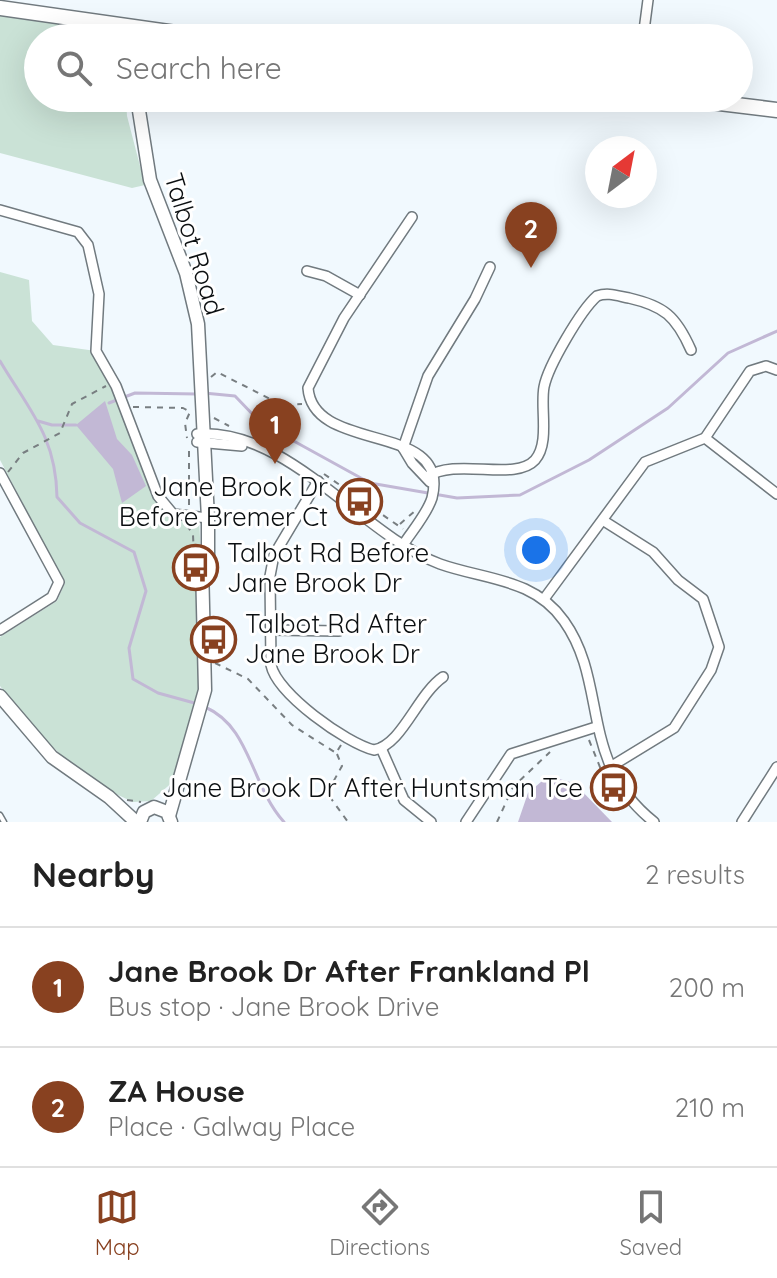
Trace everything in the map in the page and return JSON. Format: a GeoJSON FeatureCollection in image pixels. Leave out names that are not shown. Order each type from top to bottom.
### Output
{"type":"FeatureCollection","features":[{"type":"Feature","properties":{"kind":"main road"},"geometry":{"type":"LineString","coordinates":[[0,8],[90,24]]}},
{"type":"Feature","properties":{"kind":"main road"},"geometry":{"type":"LineString","coordinates":[[753,107],[777,110]]}},
{"type":"Feature","properties":{"kind":"main road","name":"Talbot Road"},"geometry":{"type":"LineString","coordinates":[[139,112],[150,180],[193,298],[206,408],[196,415],[208,560],[199,570],[206,660],[202,707],[171,820]]}},
{"type":"Feature","properties":{"kind":"main road"},"geometry":{"type":"LineString","coordinates":[[0,696],[52,757],[115,797],[138,822]]}},
{"type":"Feature","properties":{"kind":"main road","name":"Talbot Road"},"geometry":{"type":"LineString","coordinates":[[138,822],[149,806],[183,773]]}},
{"type":"Feature","properties":{"kind":"main road"},"geometry":{"type":"LineString","coordinates":[[115,797],[163,809],[171,820]]}},
{"type":"Feature","properties":{"kind":"street"},"geometry":{"type":"LineString","coordinates":[[645,24],[648,0]]}},
{"type":"Feature","properties":{"kind":"street"},"geometry":{"type":"LineString","coordinates":[[0,210],[78,232],[86,239],[99,300],[95,345],[162,504],[173,514],[204,518]]}},
{"type":"Feature","properties":{"kind":"street"},"geometry":{"type":"LineString","coordinates":[[403,545],[433,488],[421,456],[332,422],[310,400],[309,380],[412,217]]}},
{"type":"Feature","properties":{"kind":"street"},"geometry":{"type":"LineString","coordinates":[[403,448],[428,376],[475,299],[490,267]]}},
{"type":"Feature","properties":{"kind":"street"},"geometry":{"type":"LineString","coordinates":[[307,271],[326,276],[360,295]]}},
{"type":"Feature","properties":{"kind":"street"},"geometry":{"type":"LineString","coordinates":[[430,475],[453,468],[519,468],[536,458],[541,446],[543,390],[548,373],[597,296],[609,294],[662,308],[684,334],[691,350]]}},
{"type":"Feature","properties":{"kind":"street"},"geometry":{"type":"LineString","coordinates":[[544,599],[645,462],[705,438],[750,371],[758,366],[777,370]]}},
{"type":"Feature","properties":{"kind":"street"},"geometry":{"type":"LineString","coordinates":[[200,438],[249,444],[320,477],[403,545],[439,563],[514,583],[544,599],[565,622],[579,649],[596,727],[610,767],[628,796],[654,822]]}},
{"type":"Feature","properties":{"kind":"street"},"geometry":{"type":"LineString","coordinates":[[705,438],[777,494]]}},
{"type":"Feature","properties":{"kind":"street"},"geometry":{"type":"LineString","coordinates":[[0,630],[52,597],[59,582],[2,474]]}},
{"type":"Feature","properties":{"kind":"street"},"geometry":{"type":"LineString","coordinates":[[320,477],[274,555],[271,665],[279,685],[347,736],[366,747],[381,748],[395,738],[420,698],[443,677]]}},
{"type":"Feature","properties":{"kind":"street"},"geometry":{"type":"LineString","coordinates":[[604,521],[653,552],[686,588],[703,599],[719,647],[711,670],[674,728],[610,767]]}},
{"type":"Feature","properties":{"kind":"street"},"geometry":{"type":"LineString","coordinates":[[271,630],[339,631]]}},
{"type":"Feature","properties":{"kind":"street"},"geometry":{"type":"LineString","coordinates":[[466,822],[511,754],[596,727]]}},
{"type":"Feature","properties":{"kind":"street"},"geometry":{"type":"LineString","coordinates":[[381,748],[407,805],[431,822]]}},
{"type":"Feature","properties":{"kind":"street"},"geometry":{"type":"LineString","coordinates":[[742,822],[777,767]]}},
{"type":"Feature","properties":{"kind":"lane"},"geometry":{"type":"LineString","coordinates":[[0,815],[4,822]]}},
{"type":"Feature","properties":{"kind":"path"},"geometry":{"type":"LineString","coordinates":[[204,381],[217,372],[282,405],[310,400]]}},
{"type":"Feature","properties":{"kind":"path"},"geometry":{"type":"LineString","coordinates":[[2,474],[23,453],[57,435],[65,425],[72,404],[110,385]]}},
{"type":"Feature","properties":{"kind":"path"},"geometry":{"type":"LineString","coordinates":[[121,401],[178,406],[190,412],[185,423],[191,501],[184,524],[193,535],[199,570]]}},
{"type":"Feature","properties":{"kind":"path"},"geometry":{"type":"LineString","coordinates":[[206,408],[217,424],[234,428]]}},
{"type":"Feature","properties":{"kind":"path"},"geometry":{"type":"LineString","coordinates":[[320,477],[388,521],[399,524],[410,535]]}},
{"type":"Feature","properties":{"kind":"path"},"geometry":{"type":"LineString","coordinates":[[399,524],[426,503]]}},
{"type":"Feature","properties":{"kind":"path"},"geometry":{"type":"LineString","coordinates":[[206,660],[248,679],[287,720],[336,753],[342,766],[327,793],[348,822]]}},
{"type":"Feature","properties":{"kind":"path"},"geometry":{"type":"LineString","coordinates":[[336,753],[347,736]]}},
{"type":"Feature","properties":{"kind":"path"},"geometry":{"type":"LineString","coordinates":[[584,738],[591,743],[607,782],[622,802]]}},
{"type":"Feature","properties":{"kind":"path"},"geometry":{"type":"LineString","coordinates":[[497,822],[519,779],[557,748]]}},
{"type":"Feature","properties":{"kind":"path"},"geometry":{"type":"LineString","coordinates":[[115,797],[149,806]]}},
{"type":"Feature","properties":{"kind":"green space"},"geometry":{"type":"Polygon","coordinates":[[[0,9],[77,18],[95,24],[24,24],[24,112],[127,112],[145,185],[132,188],[0,153],[0,9]]]}},
{"type":"Feature","properties":{"kind":"green space"},"geometry":{"type":"Polygon","coordinates":[[[0,272],[29,280],[32,321],[53,345],[96,351],[166,509],[199,518],[206,660],[183,773],[151,801],[133,802],[77,770],[35,730],[0,686],[0,637],[57,601],[65,583],[0,460],[0,272]]]}},
{"type":"Feature","properties":{"kind":"shaded area"},"geometry":{"type":"Polygon","coordinates":[[[105,401],[117,439],[132,455],[146,486],[122,503],[113,469],[76,425],[105,401]]]}},
{"type":"Feature","properties":{"kind":"shaded area"},"geometry":{"type":"Polygon","coordinates":[[[548,776],[574,783],[612,822],[518,822],[528,793],[548,776]]]}},
{"type":"Feature","properties":{"kind":"waterway"},"geometry":{"type":"LineString","coordinates":[[204,393],[235,396],[261,423],[370,483],[457,498],[520,495],[589,460],[668,408],[728,353],[777,331]]}},
{"type":"Feature","properties":{"kind":"waterway"},"geometry":{"type":"LineString","coordinates":[[0,361],[31,409],[46,440],[52,457],[57,497],[80,523],[134,552],[146,591],[129,648],[133,679],[158,693],[198,704]]}},
{"type":"Feature","properties":{"kind":"waterway"},"geometry":{"type":"LineString","coordinates":[[109,403],[135,393],[197,394]]}},
{"type":"Feature","properties":{"kind":"waterway"},"geometry":{"type":"LineString","coordinates":[[38,421],[52,425],[76,425]]}},
{"type":"Feature","properties":{"kind":"waterway"},"geometry":{"type":"LineString","coordinates":[[205,707],[232,728],[264,791],[284,822]]}},
{"type":"Feature","properties":{"kind":"place","name":"ZA House"},"geometry":{"type":"Point","coordinates":[531,268]}},
{"type":"Feature","properties":{"kind":"place","name":"Jane Brook Dr After Frankland Pl"},"geometry":{"type":"Point","coordinates":[275,464]}},
{"type":"Feature","properties":{"kind":"place","name":"Jane Brook Dr Before Bremer Ct"},"geometry":{"type":"Point","coordinates":[359,502]}},
{"type":"Feature","properties":{"kind":"place","name":"Talbot Rd Before Jane Brook Dr"},"geometry":{"type":"Point","coordinates":[196,568]}},
{"type":"Feature","properties":{"kind":"place","name":"Talbot Rd After Jane Brook Dr"},"geometry":{"type":"Point","coordinates":[214,639]}},
{"type":"Feature","properties":{"kind":"place","name":"Jane Brook Dr After Huntsman Tce"},"geometry":{"type":"Point","coordinates":[614,788]}}]}
